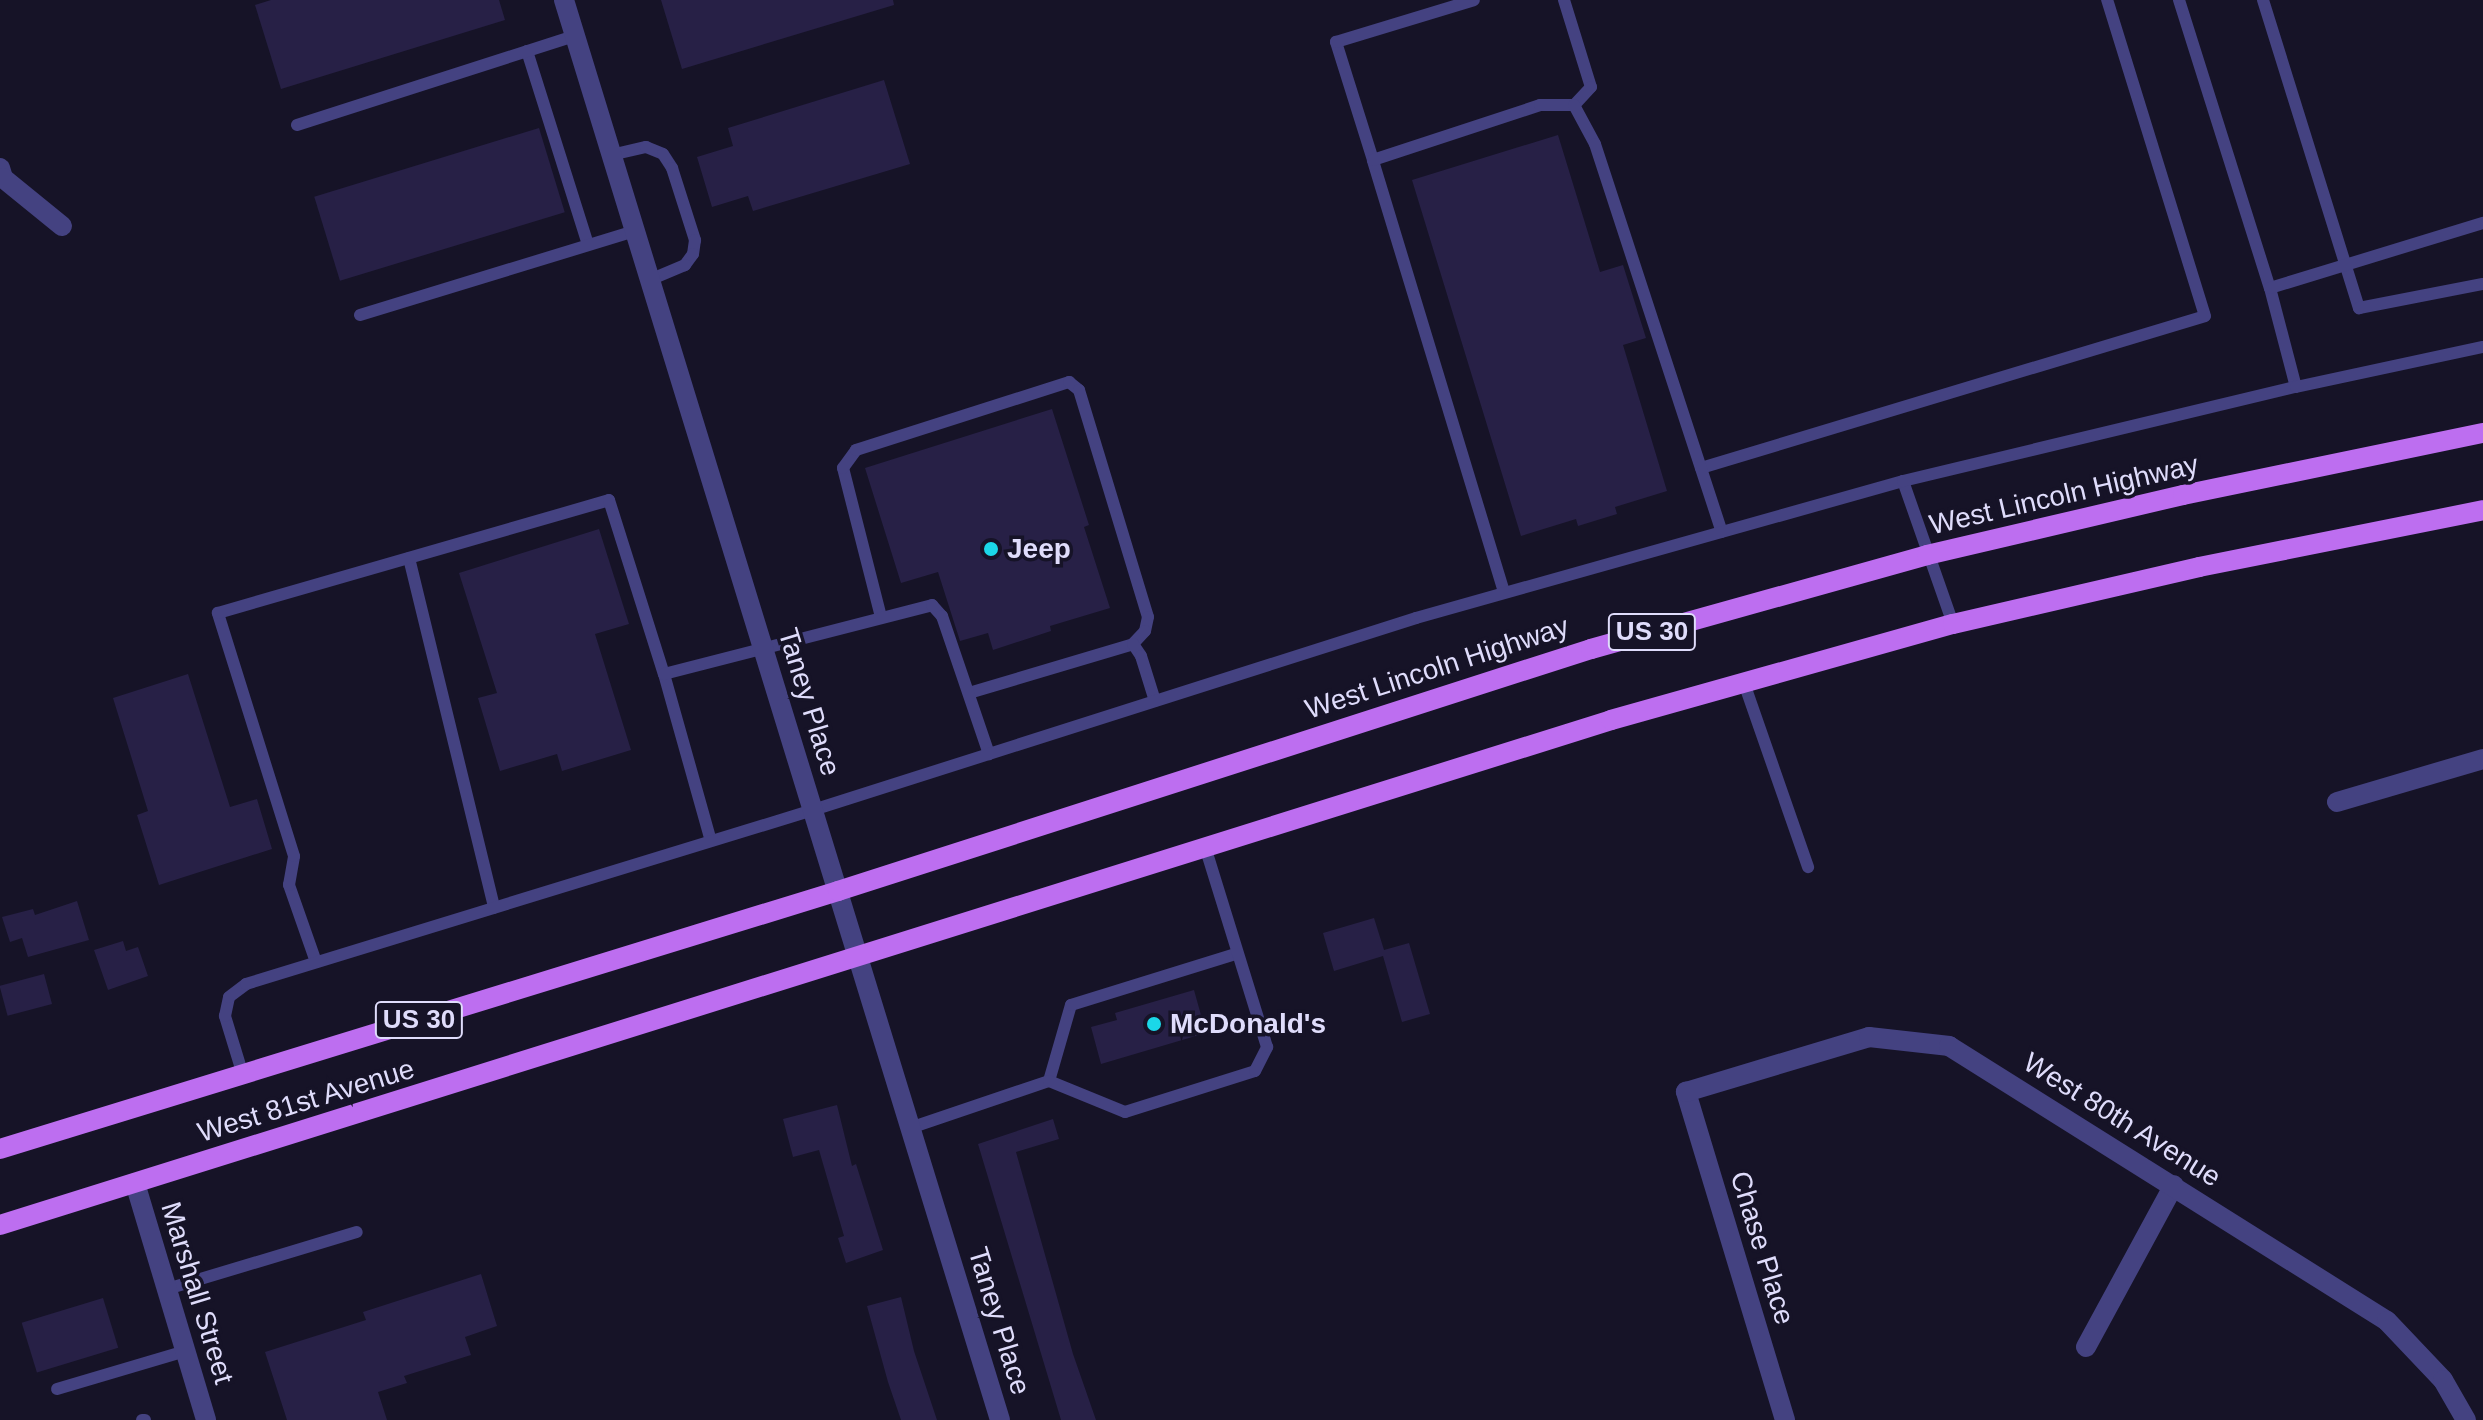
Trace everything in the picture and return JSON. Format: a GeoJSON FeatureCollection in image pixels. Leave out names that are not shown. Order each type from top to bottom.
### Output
{"type":"FeatureCollection","features":[{"type":"Feature","properties":{"kind":"main road","name":"West Lincoln Highway"},"geometry":{"type":"LineString","coordinates":[[838,891],[1591,649],[1927,555],[2183,495],[2483,433]]}},
{"type":"Feature","properties":{"kind":"main road","name":"US 30"},"geometry":{"type":"LineString","coordinates":[[858,955],[1611,720],[1953,624],[2199,567],[2483,510]]}},
{"type":"Feature","properties":{"kind":"main road","name":"West 81st Avenue"},"geometry":{"type":"LineString","coordinates":[[0,1149],[838,891]]}},
{"type":"Feature","properties":{"kind":"main road","name":"West 81st Avenue"},"geometry":{"type":"LineString","coordinates":[[0,1225],[858,955]]}},
{"type":"Feature","properties":{"kind":"street","name":"Taney Place"},"geometry":{"type":"LineString","coordinates":[[564,0],[1000,1420]]}},
{"type":"Feature","properties":{"kind":"street"},"geometry":{"type":"LineString","coordinates":[[0,168],[3,178],[62,226]]}},
{"type":"Feature","properties":{"kind":"street"},"geometry":{"type":"LineString","coordinates":[[2337,802],[2483,759]]}},
{"type":"Feature","properties":{"kind":"street","name":"West 80th Avenue"},"geometry":{"type":"LineString","coordinates":[[1686,1092],[1869,1037],[1949,1046],[2387,1321],[2443,1380],[2466,1420]]}},
{"type":"Feature","properties":{"kind":"street","name":"Chase Place"},"geometry":{"type":"LineString","coordinates":[[1686,1092],[1785,1420]]}},
{"type":"Feature","properties":{"kind":"street","name":"Marshall Street"},"geometry":{"type":"LineString","coordinates":[[135,1183],[206,1420]]}},
{"type":"Feature","properties":{"kind":"street"},"geometry":{"type":"LineString","coordinates":[[2086,1347],[2174,1185]]}},
{"type":"Feature","properties":{"kind":"lane"},"geometry":{"type":"LineString","coordinates":[[1474,0],[1336,42],[1504,592]]}},
{"type":"Feature","properties":{"kind":"lane"},"geometry":{"type":"LineString","coordinates":[[1373,160],[1540,105],[1574,105],[1591,87],[1564,0]]}},
{"type":"Feature","properties":{"kind":"lane"},"geometry":{"type":"LineString","coordinates":[[1701,468],[2205,316],[2107,0]]}},
{"type":"Feature","properties":{"kind":"lane"},"geometry":{"type":"LineString","coordinates":[[2179,0],[2270,288],[2296,387]]}},
{"type":"Feature","properties":{"kind":"lane"},"geometry":{"type":"LineString","coordinates":[[2263,0],[2359,308],[2483,284]]}},
{"type":"Feature","properties":{"kind":"lane"},"geometry":{"type":"LineString","coordinates":[[297,125],[575,36]]}},
{"type":"Feature","properties":{"kind":"lane"},"geometry":{"type":"LineString","coordinates":[[527,51],[588,245]]}},
{"type":"Feature","properties":{"kind":"lane"},"geometry":{"type":"LineString","coordinates":[[1574,105],[1595,144],[1722,532]]}},
{"type":"Feature","properties":{"kind":"lane"},"geometry":{"type":"LineString","coordinates":[[611,155],[646,147],[663,154],[672,168],[695,240],[693,254],[685,265],[650,280]]}},
{"type":"Feature","properties":{"kind":"lane"},"geometry":{"type":"LineString","coordinates":[[2270,288],[2483,223]]}},
{"type":"Feature","properties":{"kind":"lane"},"geometry":{"type":"LineString","coordinates":[[360,315],[635,231]]}},
{"type":"Feature","properties":{"kind":"lane"},"geometry":{"type":"LineString","coordinates":[[243,1075],[225,1016],[229,997],[246,984],[813,810],[1504,592],[1903,481],[2296,387],[2483,347]]}},
{"type":"Feature","properties":{"kind":"lane"},"geometry":{"type":"LineString","coordinates":[[881,617],[843,468],[856,450],[1069,382],[1079,390],[1148,617],[1145,631],[1133,644],[969,693]]}},
{"type":"Feature","properties":{"kind":"lane"},"geometry":{"type":"LineString","coordinates":[[1903,481],[1953,624]]}},
{"type":"Feature","properties":{"kind":"lane"},"geometry":{"type":"LineString","coordinates":[[316,962],[289,885],[294,856],[218,613],[609,500],[664,674],[711,841]]}},
{"type":"Feature","properties":{"kind":"lane"},"geometry":{"type":"LineString","coordinates":[[409,558],[494,908]]}},
{"type":"Feature","properties":{"kind":"lane"},"geometry":{"type":"LineString","coordinates":[[664,674],[932,605],[942,616],[989,754]]}},
{"type":"Feature","properties":{"kind":"lane"},"geometry":{"type":"LineString","coordinates":[[1133,644],[1141,656],[1155,701]]}},
{"type":"Feature","properties":{"kind":"lane"},"geometry":{"type":"LineString","coordinates":[[1744,683],[1808,867]]}},
{"type":"Feature","properties":{"kind":"lane"},"geometry":{"type":"LineString","coordinates":[[910,1128],[1049,1081],[1125,1112],[1255,1071],[1267,1047],[1205,847]]}},
{"type":"Feature","properties":{"kind":"lane"},"geometry":{"type":"LineString","coordinates":[[1049,1081],[1071,1005],[1236,954]]}},
{"type":"Feature","properties":{"kind":"lane"},"geometry":{"type":"LineString","coordinates":[[167,1289],[357,1232]]}},
{"type":"Feature","properties":{"kind":"lane"},"geometry":{"type":"LineString","coordinates":[[57,1389],[185,1351]]}},
{"type":"Feature","properties":{"kind":"building"},"geometry":{"type":"Polygon","coordinates":[[[271,0],[499,0],[505,20],[281,89],[255,5],[271,0]]]}},
{"type":"Feature","properties":{"kind":"building"},"geometry":{"type":"Polygon","coordinates":[[[661,0],[893,0],[894,5],[682,69],[661,0]]]}},
{"type":"Feature","properties":{"kind":"building"},"geometry":{"type":"Polygon","coordinates":[[[884,80],[910,164],[753,211],[748,196],[712,207],[697,157],[733,146],[728,128],[884,80]]]}},
{"type":"Feature","properties":{"kind":"building"},"geometry":{"type":"Polygon","coordinates":[[[539,128],[565,212],[340,281],[314,197],[539,128]]]}},
{"type":"Feature","properties":{"kind":"building"},"geometry":{"type":"Polygon","coordinates":[[[1558,135],[1600,272],[1623,265],[1646,338],[1623,345],[1667,491],[1615,507],[1617,514],[1578,526],[1576,519],[1521,536],[1412,180],[1558,135]]]}},
{"type":"Feature","properties":{"kind":"building","name":"Jeep"},"geometry":{"type":"Polygon","coordinates":[[[1052,409],[1089,525],[1084,527],[1110,608],[1050,626],[1051,631],[993,650],[988,633],[960,641],[938,572],[901,583],[865,468],[1052,409]]]}},
{"type":"Feature","properties":{"kind":"building"},"geometry":{"type":"Polygon","coordinates":[[[599,529],[629,624],[595,634],[631,750],[562,771],[557,754],[500,771],[478,698],[497,693],[459,573],[599,529]]]}},
{"type":"Feature","properties":{"kind":"building"},"geometry":{"type":"Polygon","coordinates":[[[188,674],[230,807],[257,799],[272,849],[159,885],[137,815],[148,811],[113,698],[188,674]]]}},
{"type":"Feature","properties":{"kind":"building"},"geometry":{"type":"Polygon","coordinates":[[[77,901],[89,940],[28,957],[22,938],[10,942],[2,917],[33,909],[35,915],[77,901]]]}},
{"type":"Feature","properties":{"kind":"building"},"geometry":{"type":"Polygon","coordinates":[[[1374,918],[1384,950],[1409,943],[1430,1014],[1402,1022],[1383,956],[1334,971],[1323,933],[1374,918]]]}},
{"type":"Feature","properties":{"kind":"building"},"geometry":{"type":"Polygon","coordinates":[[[123,941],[126,951],[138,947],[148,976],[108,990],[94,950],[123,941]]]}},
{"type":"Feature","properties":{"kind":"building"},"geometry":{"type":"Polygon","coordinates":[[[44,974],[52,1004],[8,1016],[0,986],[44,974]]]}},
{"type":"Feature","properties":{"kind":"building","name":"McDonald's"},"geometry":{"type":"Polygon","coordinates":[[[1194,990],[1206,1033],[1101,1064],[1091,1027],[1117,1020],[1115,1013],[1194,990]]]}},
{"type":"Feature","properties":{"kind":"building"},"geometry":{"type":"Polygon","coordinates":[[[837,1105],[852,1166],[856,1164],[883,1250],[846,1263],[838,1238],[844,1236],[819,1150],[793,1157],[783,1119],[837,1105]]]}},
{"type":"Feature","properties":{"kind":"building"},"geometry":{"type":"Polygon","coordinates":[[[1053,1119],[1059,1139],[1016,1152],[1073,1354],[1096,1420],[1061,1420],[978,1144],[1053,1119]]]}},
{"type":"Feature","properties":{"kind":"building"},"geometry":{"type":"Polygon","coordinates":[[[481,1274],[497,1326],[465,1337],[471,1355],[404,1376],[407,1383],[378,1392],[387,1420],[287,1420],[265,1352],[366,1320],[363,1312],[481,1274]]]}},
{"type":"Feature","properties":{"kind":"building"},"geometry":{"type":"Polygon","coordinates":[[[901,1297],[914,1351],[937,1420],[901,1420],[888,1382],[867,1306],[901,1297]]]}},
{"type":"Feature","properties":{"kind":"building"},"geometry":{"type":"Polygon","coordinates":[[[103,1298],[118,1348],[37,1373],[22,1323],[103,1298]]]}},
{"type":"Feature","properties":{"kind":"place","name":"Jeep"},"geometry":{"type":"Point","coordinates":[991,549]}},
{"type":"Feature","properties":{"kind":"place","name":"McDonald's"},"geometry":{"type":"Point","coordinates":[1154,1024]}}]}
